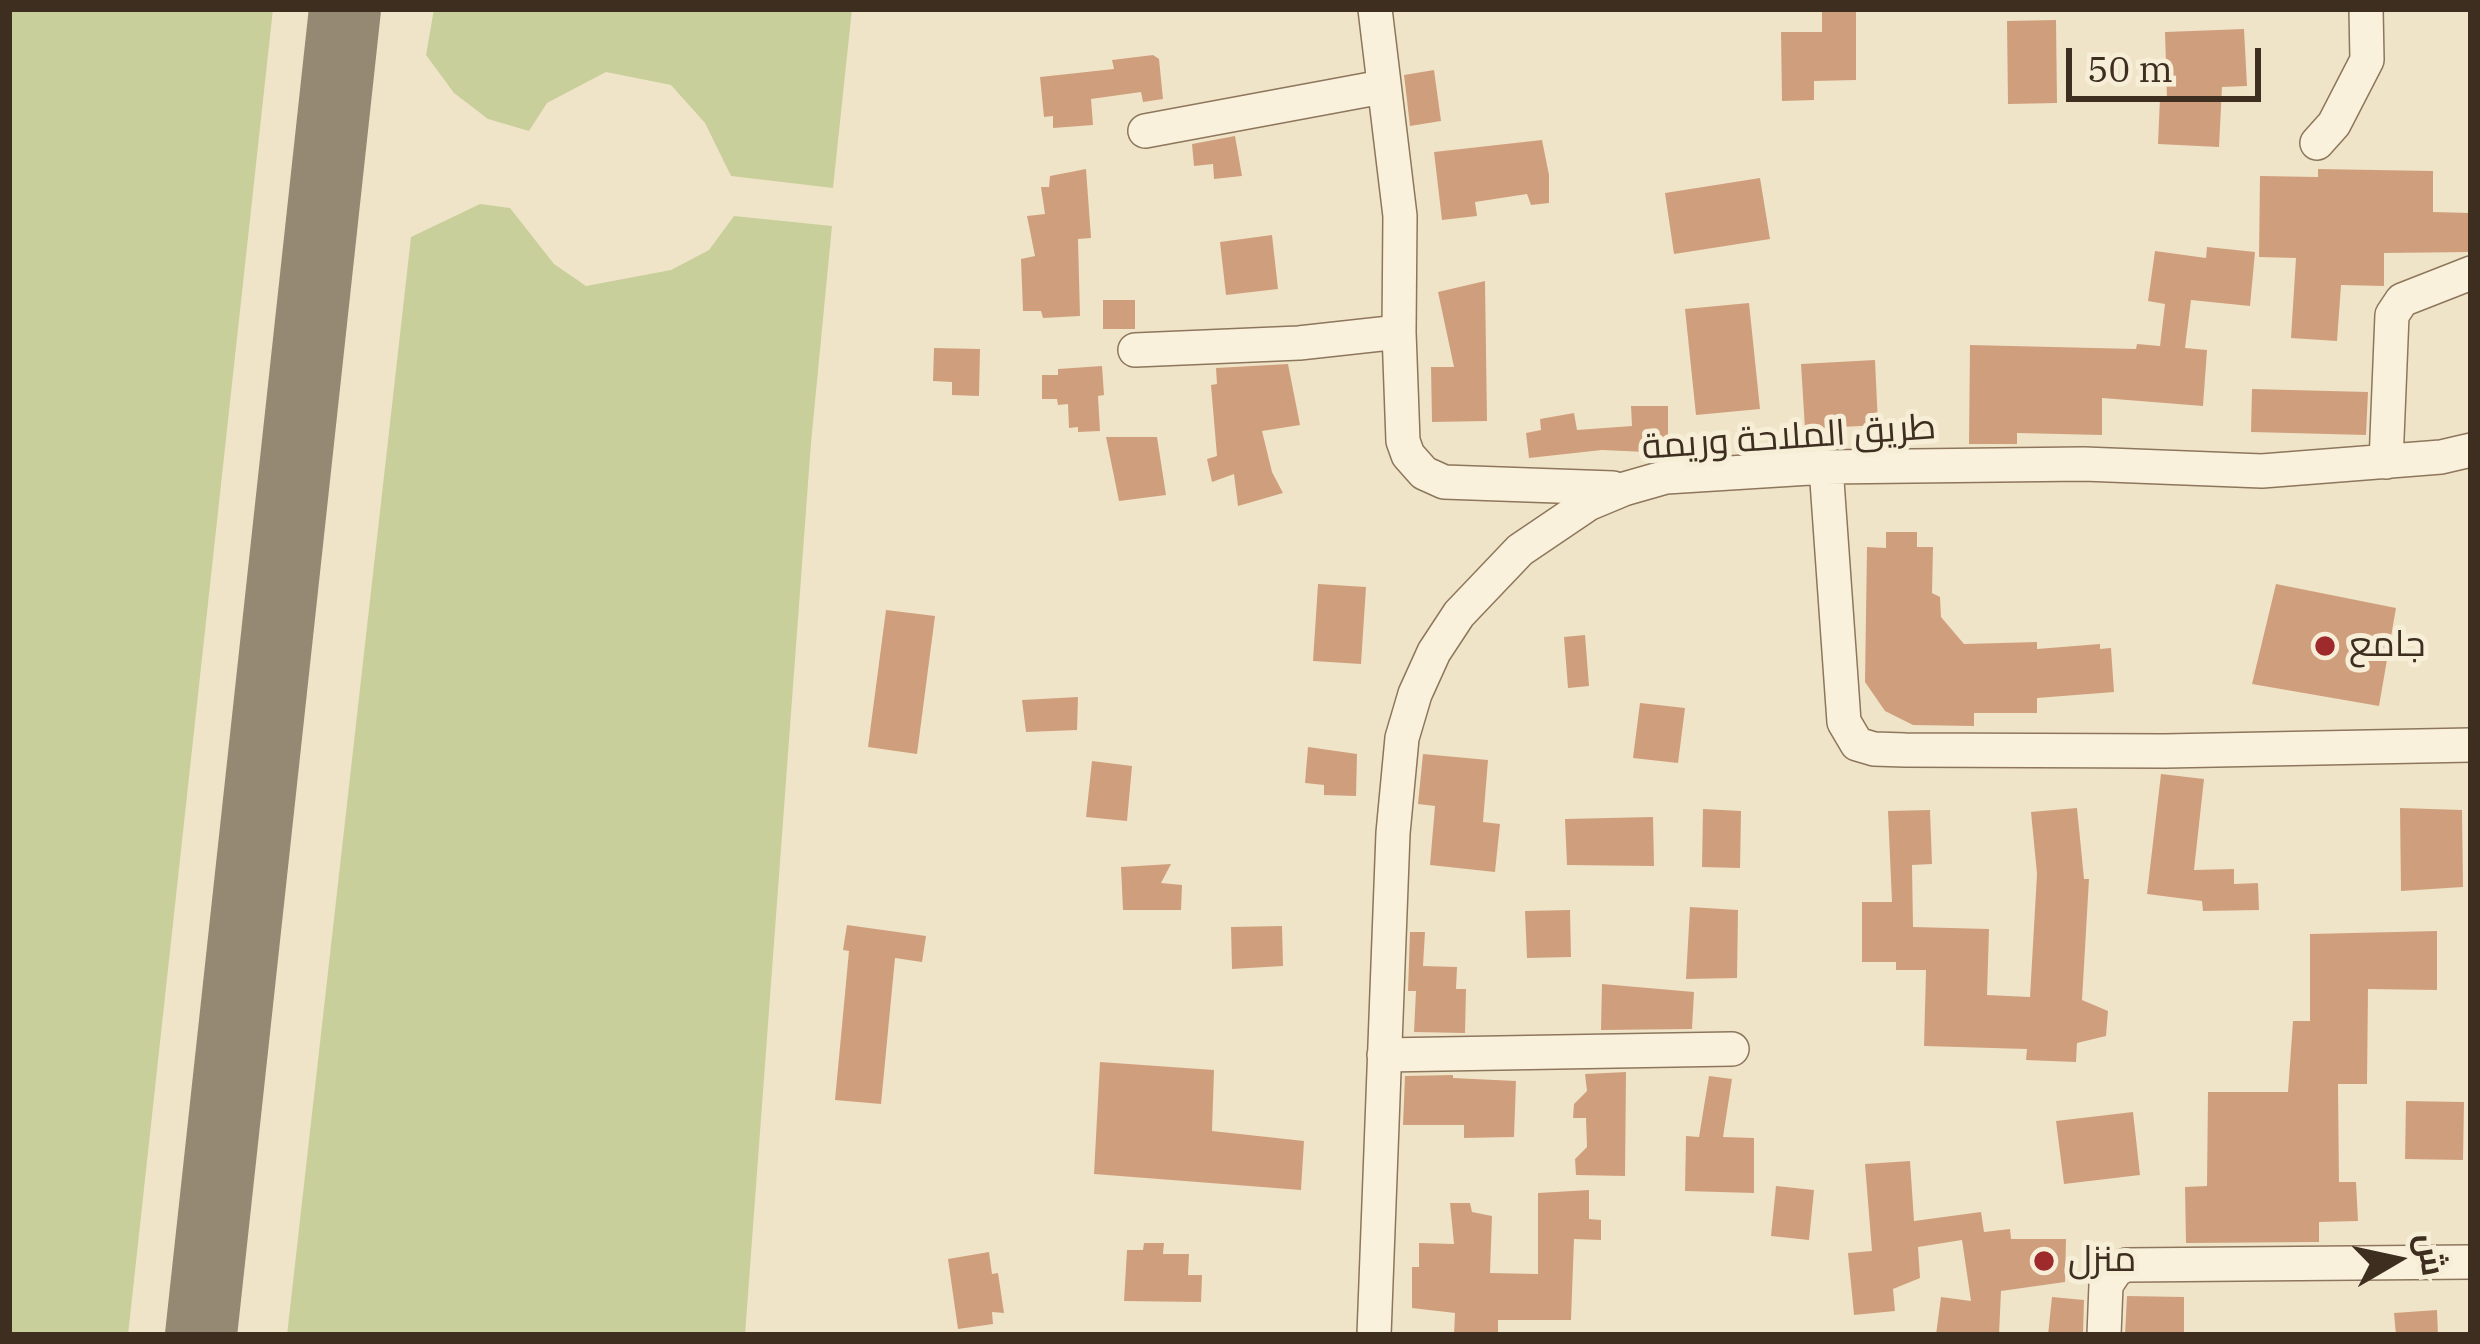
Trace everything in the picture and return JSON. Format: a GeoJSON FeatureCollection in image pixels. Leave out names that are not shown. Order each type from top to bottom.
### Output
{"type":"FeatureCollection","features":[{"type":"Feature","properties":{"kind":"street"},"geometry":{"type":"LineString","coordinates":[[1375,9],[1400,216],[1399,332],[1403,441],[1408,455],[1424,473],[1444,482],[1624,489]]}},
{"type":"Feature","properties":{"kind":"street"},"geometry":{"type":"LineString","coordinates":[[2317,143],[2334,124],[2367,60],[2366,9]]}},
{"type":"Feature","properties":{"kind":"street"},"geometry":{"type":"LineString","coordinates":[[1145,131],[1382,87]]}},
{"type":"Feature","properties":{"kind":"street"},"geometry":{"type":"LineString","coordinates":[[2386,462],[2392,315],[2402,300],[2471,273]]}},
{"type":"Feature","properties":{"kind":"street"},"geometry":{"type":"LineString","coordinates":[[1136,350],[1299,343],[1399,332]]}},
{"type":"Feature","properties":{"kind":"street","name":"طريق الملاحة وريمة"},"geometry":{"type":"LineString","coordinates":[[1374,1335],[1396,784],[1402,739],[1434,652],[1459,614],[1490,580],[1555,524],[1624,489],[1666,478],[1826,467],[2084,464],[2262,471],[2471,450]]}},
{"type":"Feature","properties":{"kind":"street"},"geometry":{"type":"LineString","coordinates":[[1826,467],[1844,722],[1857,744],[1905,750],[2141,751],[2471,745]]}},
{"type":"Feature","properties":{"kind":"street"},"geometry":{"type":"LineString","coordinates":[[1384,1055],[1732,1049]]}},
{"type":"Feature","properties":{"kind":"street"},"geometry":{"type":"LineString","coordinates":[[2104,1335],[2106,1285],[2126,1265],[2471,1262]]}},
{"type":"Feature","properties":{"kind":"green space"},"geometry":{"type":"Polygon","coordinates":[[[9,9],[273,9],[128,1335],[9,1335],[9,9]]]}},
{"type":"Feature","properties":{"kind":"green space"},"geometry":{"type":"Polygon","coordinates":[[[434,9],[852,9],[833,188],[731,176],[705,123],[671,85],[606,72],[547,103],[529,131],[488,119],[454,93],[426,55],[434,9]]]}},
{"type":"Feature","properties":{"kind":"green space"},"geometry":{"type":"Polygon","coordinates":[[[480,204],[510,208],[554,264],[586,286],[671,270],[709,250],[734,216],[832,226],[811,443],[745,1335],[287,1335],[411,237],[480,204]]]}},
{"type":"Feature","properties":{"kind":"building"},"geometry":{"type":"Polygon","coordinates":[[[1822,9],[1856,9],[1856,80],[1814,81],[1814,100],[1782,101],[1781,32],[1822,32],[1822,9]]]}},
{"type":"Feature","properties":{"kind":"building"},"geometry":{"type":"Polygon","coordinates":[[[2056,20],[2057,103],[2008,104],[2007,21],[2056,20]]]}},
{"type":"Feature","properties":{"kind":"building"},"geometry":{"type":"Polygon","coordinates":[[[2244,29],[2247,86],[2222,87],[2219,147],[2158,144],[2160,98],[2167,98],[2165,32],[2244,29]]]}},
{"type":"Feature","properties":{"kind":"building"},"geometry":{"type":"Polygon","coordinates":[[[1153,55],[1159,59],[1163,99],[1143,102],[1141,92],[1091,99],[1093,125],[1053,128],[1053,116],[1044,117],[1040,77],[1114,69],[1112,60],[1153,55]]]}},
{"type":"Feature","properties":{"kind":"building"},"geometry":{"type":"Polygon","coordinates":[[[1434,70],[1441,121],[1410,126],[1404,75],[1434,70]]]}},
{"type":"Feature","properties":{"kind":"building"},"geometry":{"type":"Polygon","coordinates":[[[1235,136],[1242,176],[1214,179],[1213,164],[1194,166],[1192,144],[1235,136]]]}},
{"type":"Feature","properties":{"kind":"building"},"geometry":{"type":"Polygon","coordinates":[[[1542,140],[1549,203],[1531,205],[1527,194],[1475,202],[1477,216],[1442,220],[1434,152],[1542,140]]]}},
{"type":"Feature","properties":{"kind":"building"},"geometry":{"type":"Polygon","coordinates":[[[1086,169],[1091,238],[1078,239],[1080,316],[1043,318],[1041,311],[1023,311],[1021,259],[1035,256],[1027,216],[1045,214],[1041,187],[1049,187],[1050,176],[1086,169]]]}},
{"type":"Feature","properties":{"kind":"building"},"geometry":{"type":"Polygon","coordinates":[[[2318,169],[2433,171],[2433,212],[2471,213],[2471,252],[2384,253],[2384,286],[2341,285],[2337,341],[2291,338],[2296,258],[2259,257],[2260,176],[2318,177],[2318,169]]]}},
{"type":"Feature","properties":{"kind":"building"},"geometry":{"type":"Polygon","coordinates":[[[1760,178],[1770,239],[1674,254],[1665,193],[1760,178]]]}},
{"type":"Feature","properties":{"kind":"building"},"geometry":{"type":"Polygon","coordinates":[[[1272,235],[1278,289],[1226,295],[1220,242],[1272,235]]]}},
{"type":"Feature","properties":{"kind":"building"},"geometry":{"type":"Polygon","coordinates":[[[2207,247],[2255,252],[2250,306],[2191,300],[2185,348],[2207,350],[2203,406],[2102,398],[2102,435],[2017,433],[2017,444],[1969,444],[1970,345],[2160,346],[2165,304],[2148,301],[2155,251],[2206,258],[2207,247]]]}},
{"type":"Feature","properties":{"kind":"building"},"geometry":{"type":"Polygon","coordinates":[[[1485,281],[1487,421],[1432,422],[1431,367],[1454,367],[1438,292],[1485,281]]]}},
{"type":"Feature","properties":{"kind":"building"},"geometry":{"type":"Polygon","coordinates":[[[1103,300],[1135,300],[1135,329],[1103,329],[1103,300]]]}},
{"type":"Feature","properties":{"kind":"building"},"geometry":{"type":"Polygon","coordinates":[[[1749,303],[1760,409],[1696,415],[1685,309],[1749,303]]]}},
{"type":"Feature","properties":{"kind":"building"},"geometry":{"type":"Polygon","coordinates":[[[934,348],[980,349],[979,396],[952,395],[952,382],[933,381],[934,348]]]}},
{"type":"Feature","properties":{"kind":"building"},"geometry":{"type":"Polygon","coordinates":[[[1875,360],[1878,425],[1805,429],[1801,364],[1875,360]]]}},
{"type":"Feature","properties":{"kind":"building"},"geometry":{"type":"Polygon","coordinates":[[[1288,364],[1300,425],[1262,431],[1272,472],[1283,493],[1238,506],[1234,474],[1212,482],[1207,459],[1217,456],[1211,385],[1217,384],[1216,368],[1288,364]]]}},
{"type":"Feature","properties":{"kind":"building"},"geometry":{"type":"Polygon","coordinates":[[[1102,366],[1100,431],[1069,428],[1068,404],[1042,399],[1042,375],[1102,366]]]}},
{"type":"Feature","properties":{"kind":"building"},"geometry":{"type":"Polygon","coordinates":[[[2252,389],[2368,392],[2366,435],[2251,432],[2252,389]]]}},
{"type":"Feature","properties":{"kind":"building"},"geometry":{"type":"Polygon","coordinates":[[[1631,406],[1668,406],[1668,453],[1602,450],[1529,458],[1526,433],[1541,430],[1540,419],[1574,413],[1577,430],[1632,426],[1631,406]]]}},
{"type":"Feature","properties":{"kind":"building"},"geometry":{"type":"Polygon","coordinates":[[[1106,437],[1157,437],[1166,495],[1119,501],[1106,437]]]}},
{"type":"Feature","properties":{"kind":"building"},"geometry":{"type":"Polygon","coordinates":[[[1886,532],[1917,532],[1917,547],[1933,547],[1932,593],[1940,597],[1941,617],[1964,644],[2037,642],[2037,649],[2100,644],[2100,649],[2111,648],[2114,692],[2037,698],[2037,713],[1974,713],[1974,726],[1913,725],[1885,711],[1865,682],[1867,547],[1886,548],[1886,532]]]}},
{"type":"Feature","properties":{"kind":"building"},"geometry":{"type":"Polygon","coordinates":[[[1318,584],[1366,587],[1361,664],[1313,661],[1318,584]]]}},
{"type":"Feature","properties":{"kind":"building","name":"جامع"},"geometry":{"type":"Polygon","coordinates":[[[2276,584],[2396,608],[2379,706],[2252,684],[2276,584]]]}},
{"type":"Feature","properties":{"kind":"building"},"geometry":{"type":"Polygon","coordinates":[[[886,610],[935,616],[917,754],[868,747],[886,610]]]}},
{"type":"Feature","properties":{"kind":"building"},"geometry":{"type":"Polygon","coordinates":[[[1585,635],[1589,686],[1568,688],[1564,637],[1585,635]]]}},
{"type":"Feature","properties":{"kind":"building"},"geometry":{"type":"Polygon","coordinates":[[[1078,697],[1077,730],[1026,732],[1022,700],[1078,697]]]}},
{"type":"Feature","properties":{"kind":"building"},"geometry":{"type":"Polygon","coordinates":[[[1640,703],[1685,708],[1678,763],[1633,758],[1640,703]]]}},
{"type":"Feature","properties":{"kind":"building"},"geometry":{"type":"Polygon","coordinates":[[[1308,747],[1357,754],[1356,796],[1324,795],[1324,785],[1305,783],[1308,747]]]}},
{"type":"Feature","properties":{"kind":"building"},"geometry":{"type":"Polygon","coordinates":[[[1423,754],[1488,760],[1483,822],[1500,824],[1495,872],[1430,865],[1435,806],[1418,804],[1423,754]]]}},
{"type":"Feature","properties":{"kind":"building"},"geometry":{"type":"Polygon","coordinates":[[[1092,761],[1132,766],[1127,821],[1086,817],[1092,761]]]}},
{"type":"Feature","properties":{"kind":"building"},"geometry":{"type":"Polygon","coordinates":[[[2161,774],[2204,779],[2194,870],[2234,869],[2234,884],[2258,883],[2259,910],[2203,911],[2202,901],[2147,894],[2161,774]]]}},
{"type":"Feature","properties":{"kind":"building"},"geometry":{"type":"Polygon","coordinates":[[[2077,808],[2084,879],[2089,879],[2082,1000],[2108,1011],[2106,1036],[2077,1043],[2076,1062],[2026,1060],[2027,1049],[1924,1046],[1926,970],[1896,970],[1896,962],[1862,962],[1862,902],[1892,902],[1888,811],[1930,810],[1932,864],[1912,865],[1913,927],[1989,929],[1987,995],[2030,997],[2037,874],[2031,812],[2077,808]]]}},
{"type":"Feature","properties":{"kind":"building"},"geometry":{"type":"Polygon","coordinates":[[[2400,808],[2462,810],[2463,887],[2401,891],[2400,808]]]}},
{"type":"Feature","properties":{"kind":"building"},"geometry":{"type":"Polygon","coordinates":[[[1703,809],[1741,811],[1740,868],[1702,867],[1703,809]]]}},
{"type":"Feature","properties":{"kind":"building"},"geometry":{"type":"Polygon","coordinates":[[[1653,817],[1654,866],[1567,865],[1565,819],[1653,817]]]}},
{"type":"Feature","properties":{"kind":"building"},"geometry":{"type":"Polygon","coordinates":[[[1171,864],[1161,883],[1182,885],[1181,910],[1123,910],[1121,867],[1171,864]]]}},
{"type":"Feature","properties":{"kind":"building"},"geometry":{"type":"Polygon","coordinates":[[[1690,907],[1738,910],[1737,978],[1686,979],[1690,907]]]}},
{"type":"Feature","properties":{"kind":"building"},"geometry":{"type":"Polygon","coordinates":[[[1570,910],[1571,957],[1527,958],[1525,911],[1570,910]]]}},
{"type":"Feature","properties":{"kind":"building"},"geometry":{"type":"Polygon","coordinates":[[[847,925],[926,936],[922,962],[895,958],[881,1104],[835,1100],[849,951],[843,950],[847,925]]]}},
{"type":"Feature","properties":{"kind":"building"},"geometry":{"type":"Polygon","coordinates":[[[1282,926],[1283,966],[1232,969],[1231,927],[1282,926]]]}},
{"type":"Feature","properties":{"kind":"building"},"geometry":{"type":"Polygon","coordinates":[[[2437,931],[2437,990],[2368,989],[2367,1084],[2338,1084],[2339,1182],[2356,1182],[2358,1221],[2319,1222],[2319,1242],[2186,1243],[2185,1187],[2207,1186],[2208,1092],[2288,1092],[2293,1021],[2310,1021],[2310,934],[2437,931]]]}},
{"type":"Feature","properties":{"kind":"building"},"geometry":{"type":"Polygon","coordinates":[[[1410,932],[1425,932],[1423,966],[1457,967],[1456,989],[1466,989],[1465,1033],[1414,1032],[1416,991],[1408,991],[1410,932]]]}},
{"type":"Feature","properties":{"kind":"building"},"geometry":{"type":"Polygon","coordinates":[[[1602,984],[1694,992],[1692,1029],[1601,1030],[1602,984]]]}},
{"type":"Feature","properties":{"kind":"building"},"geometry":{"type":"Polygon","coordinates":[[[1100,1062],[1214,1070],[1212,1131],[1304,1141],[1301,1190],[1094,1174],[1100,1062]]]}},
{"type":"Feature","properties":{"kind":"building"},"geometry":{"type":"Polygon","coordinates":[[[1626,1072],[1625,1176],[1576,1175],[1575,1159],[1587,1147],[1586,1118],[1573,1118],[1574,1104],[1587,1091],[1585,1074],[1626,1072]]]}},
{"type":"Feature","properties":{"kind":"building"},"geometry":{"type":"Polygon","coordinates":[[[1405,1076],[1516,1081],[1514,1137],[1464,1138],[1464,1125],[1403,1125],[1405,1076]]]}},
{"type":"Feature","properties":{"kind":"building"},"geometry":{"type":"Polygon","coordinates":[[[1709,1076],[1732,1079],[1723,1137],[1754,1138],[1754,1193],[1685,1191],[1686,1136],[1699,1137],[1709,1076]]]}},
{"type":"Feature","properties":{"kind":"building"},"geometry":{"type":"Polygon","coordinates":[[[2406,1101],[2464,1102],[2463,1160],[2405,1159],[2406,1101]]]}},
{"type":"Feature","properties":{"kind":"building"},"geometry":{"type":"Polygon","coordinates":[[[2133,1112],[2140,1175],[2064,1184],[2056,1121],[2133,1112]]]}},
{"type":"Feature","properties":{"kind":"building"},"geometry":{"type":"Polygon","coordinates":[[[1910,1161],[1914,1221],[1981,1212],[1984,1232],[2010,1229],[2011,1239],[2066,1239],[2065,1282],[2001,1291],[1999,1335],[1936,1335],[1941,1297],[1971,1301],[1962,1240],[1918,1247],[1920,1278],[1893,1289],[1895,1311],[1854,1315],[1848,1253],[1872,1251],[1865,1164],[1910,1161]]]}},
{"type":"Feature","properties":{"kind":"building"},"geometry":{"type":"Polygon","coordinates":[[[1776,1186],[1814,1190],[1809,1240],[1771,1236],[1776,1186]]]}},
{"type":"Feature","properties":{"kind":"building"},"geometry":{"type":"Polygon","coordinates":[[[1589,1190],[1589,1219],[1601,1220],[1601,1240],[1574,1239],[1571,1320],[1498,1320],[1498,1335],[1454,1335],[1455,1313],[1412,1308],[1412,1267],[1419,1267],[1419,1243],[1454,1244],[1450,1203],[1470,1203],[1472,1212],[1492,1216],[1490,1273],[1538,1274],[1538,1193],[1589,1190]]]}},
{"type":"Feature","properties":{"kind":"building"},"geometry":{"type":"Polygon","coordinates":[[[1144,1243],[1164,1243],[1163,1254],[1189,1254],[1188,1275],[1202,1275],[1201,1302],[1124,1301],[1127,1250],[1143,1250],[1144,1243]]]}},
{"type":"Feature","properties":{"kind":"building"},"geometry":{"type":"Polygon","coordinates":[[[989,1252],[992,1274],[998,1273],[1004,1313],[992,1312],[993,1324],[958,1329],[948,1259],[989,1252]]]}},
{"type":"Feature","properties":{"kind":"building"},"geometry":{"type":"Polygon","coordinates":[[[2127,1296],[2184,1297],[2184,1335],[2125,1335],[2127,1296]]]}},
{"type":"Feature","properties":{"kind":"building"},"geometry":{"type":"Polygon","coordinates":[[[2052,1297],[2084,1300],[2083,1335],[2048,1335],[2052,1297]]]}},
{"type":"Feature","properties":{"kind":"building"},"geometry":{"type":"Polygon","coordinates":[[[2437,1310],[2438,1335],[2396,1335],[2394,1313],[2437,1310]]]}},
{"type":"Feature","properties":{"kind":"taxiway"},"geometry":{"type":"LineString","coordinates":[[201,1335],[345,9]]}},
{"type":"Feature","properties":{"kind":"place","name":"جامع"},"geometry":{"type":"Point","coordinates":[2325,646]}},
{"type":"Feature","properties":{"kind":"place","name":"منزل"},"geometry":{"type":"Point","coordinates":[2044,1261]}}]}
